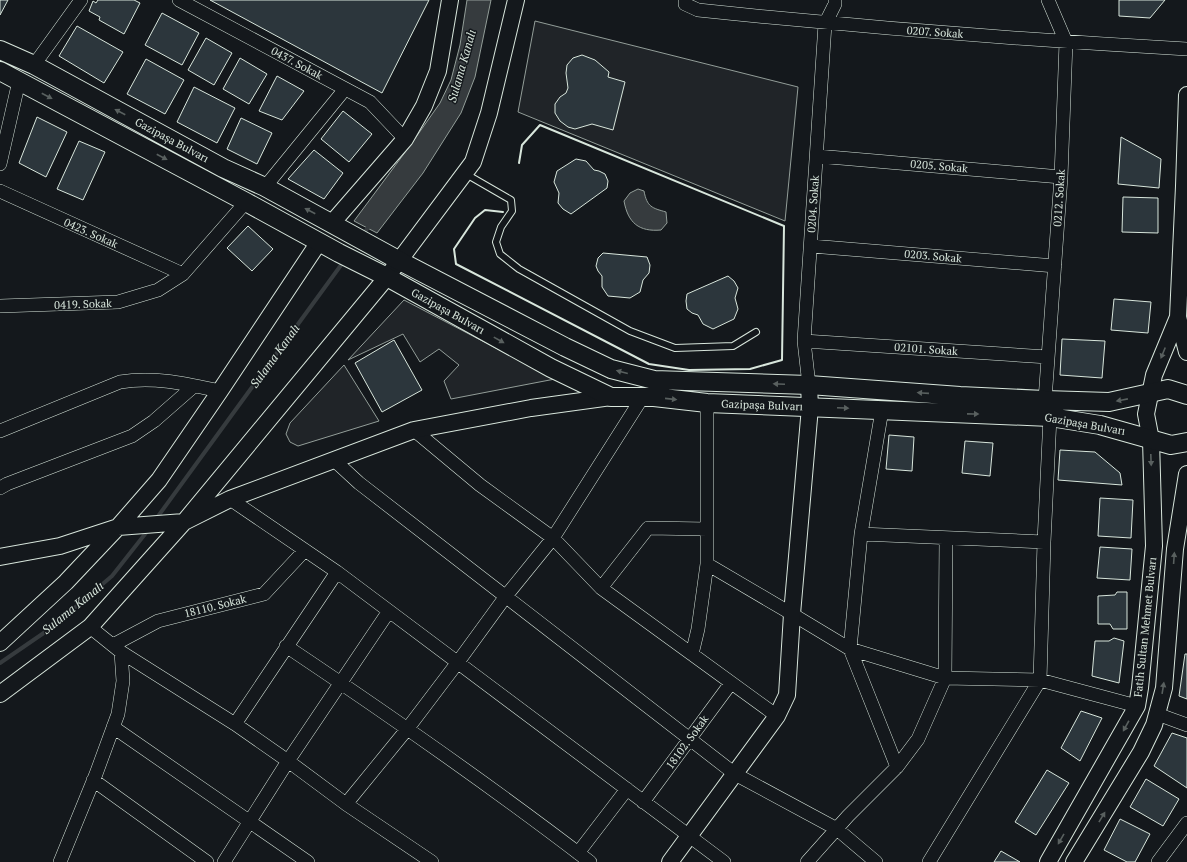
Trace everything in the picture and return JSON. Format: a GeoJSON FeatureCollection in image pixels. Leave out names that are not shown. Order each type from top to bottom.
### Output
{"type":"FeatureCollection","features":[{"type":"Feature","properties":{"kind":"main road","name":"Gazipaşa Bulvarı"},"geometry":{"type":"LineString","coordinates":[[0,50],[34,66],[223,168],[265,187],[375,246],[398,260],[564,347],[611,369],[654,380],[809,385],[960,396],[1048,408],[1100,425],[1171,445],[1187,442]]}},
{"type":"Feature","properties":{"kind":"main road","name":"Gazipaşa Bulvarı"},"geometry":{"type":"LineString","coordinates":[[0,71],[367,268],[387,277],[551,368],[610,397],[654,397],[707,403],[882,410],[1048,408],[1109,402],[1151,394],[1168,389],[1187,395]]}},
{"type":"Feature","properties":{"kind":"street"},"geometry":{"type":"LineString","coordinates":[[34,66],[81,0]]}},
{"type":"Feature","properties":{"kind":"street","name":"0437. Sokak"},"geometry":{"type":"LineString","coordinates":[[179,0],[370,102],[405,139]]}},
{"type":"Feature","properties":{"kind":"street"},"geometry":{"type":"LineString","coordinates":[[338,226],[405,139],[424,106],[438,71],[450,0]]}},
{"type":"Feature","properties":{"kind":"street"},"geometry":{"type":"LineString","coordinates":[[0,694],[90,627],[184,522],[387,277],[398,260],[473,162],[489,113],[516,0]]}},
{"type":"Feature","properties":{"kind":"street"},"geometry":{"type":"LineString","coordinates":[[825,24],[835,4],[835,0]]}},
{"type":"Feature","properties":{"kind":"street","name":"0212. Sokak"},"geometry":{"type":"LineString","coordinates":[[1040,680],[1048,408],[1048,357],[1061,177],[1066,42],[1048,0]]}},
{"type":"Feature","properties":{"kind":"street","name":"0207. Sokak"},"geometry":{"type":"LineString","coordinates":[[685,2],[698,10],[825,24],[1066,42],[1187,49]]}},
{"type":"Feature","properties":{"kind":"street","name":"0204. Sokak"},"geometry":{"type":"LineString","coordinates":[[809,385],[804,341],[825,24]]}},
{"type":"Feature","properties":{"kind":"street"},"geometry":{"type":"LineString","coordinates":[[0,164],[19,81]]}},
{"type":"Feature","properties":{"kind":"street"},"geometry":{"type":"LineString","coordinates":[[265,187],[345,89]]}},
{"type":"Feature","properties":{"kind":"street"},"geometry":{"type":"LineString","coordinates":[[1187,95],[1178,317],[1187,352]]}},
{"type":"Feature","properties":{"kind":"street","name":"0205. Sokak"},"geometry":{"type":"LineString","coordinates":[[816,156],[1061,177]]}},
{"type":"Feature","properties":{"kind":"street","name":"0423. Sokak"},"geometry":{"type":"LineString","coordinates":[[0,191],[183,274]]}},
{"type":"Feature","properties":{"kind":"street","name":"0419. Sokak"},"geometry":{"type":"LineString","coordinates":[[0,306],[118,302],[158,290],[183,274],[246,202]]}},
{"type":"Feature","properties":{"kind":"street"},"geometry":{"type":"LineString","coordinates":[[0,643],[66,582],[118,527],[159,480],[319,242]]}},
{"type":"Feature","properties":{"kind":"street","name":"0203. Sokak"},"geometry":{"type":"LineString","coordinates":[[811,246],[1055,266]]}},
{"type":"Feature","properties":{"kind":"street","name":"Fatih Sultan Mehmet Bulvarı"},"geometry":{"type":"LineString","coordinates":[[1048,862],[1137,706],[1154,546],[1151,440],[1146,414],[1154,375],[1178,317]]}},
{"type":"Feature","properties":{"kind":"street","name":"02101. Sokak"},"geometry":{"type":"LineString","coordinates":[[804,341],[1048,357]]}},
{"type":"Feature","properties":{"kind":"street"},"geometry":{"type":"LineString","coordinates":[[0,431],[120,382],[135,379],[153,379],[220,391]]}},
{"type":"Feature","properties":{"kind":"street"},"geometry":{"type":"LineString","coordinates":[[670,862],[777,716],[787,695],[792,614],[810,407],[809,385]]}},
{"type":"Feature","properties":{"kind":"street"},"geometry":{"type":"LineString","coordinates":[[0,488],[132,436],[154,421],[194,386]]}},
{"type":"Feature","properties":{"kind":"street"},"geometry":{"type":"LineString","coordinates":[[0,557],[60,546],[118,527],[184,522],[230,499],[414,430],[531,408],[610,397]]}},
{"type":"Feature","properties":{"kind":"street"},"geometry":{"type":"LineString","coordinates":[[346,804],[408,728],[506,596],[553,538],[642,398]]}},
{"type":"Feature","properties":{"kind":"street"},"geometry":{"type":"LineString","coordinates":[[692,654],[698,629],[707,564],[707,403]]}},
{"type":"Feature","properties":{"kind":"street"},"geometry":{"type":"LineString","coordinates":[[882,410],[861,534],[850,649],[897,767]]}},
{"type":"Feature","properties":{"kind":"street"},"geometry":{"type":"LineString","coordinates":[[414,430],[480,484],[553,538],[601,588],[777,716]]}},
{"type":"Feature","properties":{"kind":"street"},"geometry":{"type":"LineString","coordinates":[[334,460],[359,483],[735,774],[837,829],[876,862]]}},
{"type":"Feature","properties":{"kind":"street","name":"Fatih Sultan Mehmet Bulvarı"},"geometry":{"type":"LineString","coordinates":[[1074,862],[1141,752],[1154,725],[1164,688],[1175,549],[1187,474]]}},
{"type":"Feature","properties":{"kind":"street"},"geometry":{"type":"LineString","coordinates":[[230,499],[337,572],[724,862]]}},
{"type":"Feature","properties":{"kind":"street"},"geometry":{"type":"LineString","coordinates":[[601,588],[648,528],[707,529]]}},
{"type":"Feature","properties":{"kind":"street"},"geometry":{"type":"LineString","coordinates":[[861,534],[1044,542]]}},
{"type":"Feature","properties":{"kind":"street"},"geometry":{"type":"LineString","coordinates":[[807,862],[897,767],[918,739],[944,678],[946,538]]}},
{"type":"Feature","properties":{"kind":"street","name":"18110. Sokak"},"geometry":{"type":"LineString","coordinates":[[117,648],[158,621],[264,594],[305,550]]}},
{"type":"Feature","properties":{"kind":"street"},"geometry":{"type":"LineString","coordinates":[[707,564],[850,649],[944,678],[1040,680],[1137,706]]}},
{"type":"Feature","properties":{"kind":"street"},"geometry":{"type":"LineString","coordinates":[[235,724],[337,572]]}},
{"type":"Feature","properties":{"kind":"street"},"geometry":{"type":"LineString","coordinates":[[224,862],[288,760],[389,611]]}},
{"type":"Feature","properties":{"kind":"street"},"geometry":{"type":"LineString","coordinates":[[90,627],[117,648],[288,760],[346,804],[432,862]]}},
{"type":"Feature","properties":{"kind":"street"},"geometry":{"type":"LineString","coordinates":[[286,646],[408,728],[590,862]]}},
{"type":"Feature","properties":{"kind":"street"},"geometry":{"type":"LineString","coordinates":[[60,862],[118,714],[123,681],[117,648]]}},
{"type":"Feature","properties":{"kind":"street"},"geometry":{"type":"LineString","coordinates":[[929,862],[1040,680]]}},
{"type":"Feature","properties":{"kind":"street","name":"18102. Sokak"},"geometry":{"type":"LineString","coordinates":[[644,802],[731,683]]}},
{"type":"Feature","properties":{"kind":"street"},"geometry":{"type":"LineString","coordinates":[[1157,714],[1187,725]]}},
{"type":"Feature","properties":{"kind":"street"},"geometry":{"type":"LineString","coordinates":[[113,727],[308,862]]}},
{"type":"Feature","properties":{"kind":"street"},"geometry":{"type":"LineString","coordinates":[[93,780],[207,862]]}},
{"type":"Feature","properties":{"kind":"street"},"geometry":{"type":"LineString","coordinates":[[578,853],[627,789]]}},
{"type":"Feature","properties":{"kind":"street"},"geometry":{"type":"LineString","coordinates":[[1158,862],[1187,823]]}},
{"type":"Feature","properties":{"kind":"lane"},"geometry":{"type":"LineString","coordinates":[[464,173],[511,200],[512,211],[501,227],[496,242],[500,254],[519,269],[630,331],[675,348],[733,346],[756,332]]}},
{"type":"Feature","properties":{"kind":"shaded area"},"geometry":{"type":"Polygon","coordinates":[[[535,21],[798,87],[785,221],[518,112],[535,21]]]}},
{"type":"Feature","properties":{"kind":"shaded area"},"geometry":{"type":"Polygon","coordinates":[[[404,300],[555,379],[451,399],[444,381],[459,365],[439,349],[420,362],[403,334],[348,360],[404,300]]]}},
{"type":"Feature","properties":{"kind":"shaded area"},"geometry":{"type":"Polygon","coordinates":[[[344,365],[379,421],[298,446],[290,442],[286,434],[290,423],[344,365]]]}},
{"type":"Feature","properties":{"kind":"water"},"geometry":{"type":"Polygon","coordinates":[[[467,0],[491,0],[475,77],[461,113],[423,173],[377,233],[354,221],[440,103],[451,80],[460,45],[467,0]]]}},
{"type":"Feature","properties":{"kind":"water"},"geometry":{"type":"Polygon","coordinates":[[[638,189],[644,191],[651,206],[666,212],[667,223],[661,230],[641,228],[628,215],[624,201],[630,193],[638,189]]]}},
{"type":"Feature","properties":{"kind":"building"},"geometry":{"type":"Polygon","coordinates":[[[0,0],[8,0],[0,15],[0,0]]]}},
{"type":"Feature","properties":{"kind":"building"},"geometry":{"type":"Polygon","coordinates":[[[98,0],[134,0],[140,3],[124,34],[99,20],[100,17],[89,11],[93,1],[96,3],[98,0]]]}},
{"type":"Feature","properties":{"kind":"building"},"geometry":{"type":"Polygon","coordinates":[[[210,0],[429,0],[382,93],[210,0]]]}},
{"type":"Feature","properties":{"kind":"building"},"geometry":{"type":"Polygon","coordinates":[[[1119,0],[1165,0],[1150,18],[1119,16],[1119,0]]]}},
{"type":"Feature","properties":{"kind":"building"},"geometry":{"type":"Polygon","coordinates":[[[162,13],[199,33],[182,65],[145,45],[162,13]]]}},
{"type":"Feature","properties":{"kind":"building"},"geometry":{"type":"Polygon","coordinates":[[[77,26],[123,52],[104,83],[59,56],[77,26]]]}},
{"type":"Feature","properties":{"kind":"building"},"geometry":{"type":"Polygon","coordinates":[[[206,38],[232,53],[214,85],[188,70],[206,38]]]}},
{"type":"Feature","properties":{"kind":"building"},"geometry":{"type":"Polygon","coordinates":[[[582,55],[595,60],[609,72],[608,77],[625,82],[613,130],[592,124],[575,129],[568,127],[560,121],[555,113],[555,104],[560,97],[566,93],[568,88],[566,73],[567,65],[573,58],[582,55]]]}},
{"type":"Feature","properties":{"kind":"building"},"geometry":{"type":"Polygon","coordinates":[[[240,58],[267,74],[249,104],[223,89],[240,58]]]}},
{"type":"Feature","properties":{"kind":"building"},"geometry":{"type":"Polygon","coordinates":[[[146,59],[184,80],[165,114],[127,94],[146,59]]]}},
{"type":"Feature","properties":{"kind":"building"},"geometry":{"type":"Polygon","coordinates":[[[277,76],[304,91],[282,120],[259,111],[277,76]]]}},
{"type":"Feature","properties":{"kind":"building"},"geometry":{"type":"Polygon","coordinates":[[[194,87],[235,108],[217,143],[177,122],[194,87]]]}},
{"type":"Feature","properties":{"kind":"building"},"geometry":{"type":"Polygon","coordinates":[[[343,111],[372,134],[349,162],[321,139],[343,111]]]}},
{"type":"Feature","properties":{"kind":"building"},"geometry":{"type":"Polygon","coordinates":[[[37,117],[67,132],[46,177],[19,163],[37,117]]]}},
{"type":"Feature","properties":{"kind":"building"},"geometry":{"type":"Polygon","coordinates":[[[241,118],[272,133],[257,164],[227,149],[241,118]]]}},
{"type":"Feature","properties":{"kind":"building"},"geometry":{"type":"Polygon","coordinates":[[[1121,137],[1161,159],[1159,188],[1118,184],[1121,137]]]}},
{"type":"Feature","properties":{"kind":"building"},"geometry":{"type":"Polygon","coordinates":[[[79,141],[105,152],[83,200],[57,189],[79,141]]]}},
{"type":"Feature","properties":{"kind":"building"},"geometry":{"type":"Polygon","coordinates":[[[314,150],[343,173],[324,199],[288,179],[314,150]]]}},
{"type":"Feature","properties":{"kind":"building"},"geometry":{"type":"Polygon","coordinates":[[[576,159],[586,161],[594,170],[605,174],[608,181],[607,188],[571,214],[563,209],[558,203],[559,193],[554,182],[557,171],[576,159]]]}},
{"type":"Feature","properties":{"kind":"building"},"geometry":{"type":"Polygon","coordinates":[[[1123,197],[1158,198],[1158,233],[1122,232],[1123,197]]]}},
{"type":"Feature","properties":{"kind":"building"},"geometry":{"type":"Polygon","coordinates":[[[248,226],[273,249],[252,271],[227,248],[248,226]]]}},
{"type":"Feature","properties":{"kind":"building"},"geometry":{"type":"Polygon","coordinates":[[[603,253],[647,257],[650,265],[649,273],[643,280],[640,292],[630,298],[608,296],[602,287],[602,276],[596,266],[598,258],[603,253]]]}},
{"type":"Feature","properties":{"kind":"building"},"geometry":{"type":"Polygon","coordinates":[[[728,276],[734,281],[738,288],[735,298],[738,309],[734,319],[713,329],[703,324],[698,315],[687,309],[687,294],[728,276]]]}},
{"type":"Feature","properties":{"kind":"building"},"geometry":{"type":"Polygon","coordinates":[[[1114,299],[1151,302],[1148,333],[1111,330],[1114,299]]]}},
{"type":"Feature","properties":{"kind":"building"},"geometry":{"type":"Polygon","coordinates":[[[1062,339],[1105,341],[1102,378],[1060,375],[1062,339]]]}},
{"type":"Feature","properties":{"kind":"building"},"geometry":{"type":"Polygon","coordinates":[[[394,340],[422,390],[382,412],[355,363],[394,340]]]}},
{"type":"Feature","properties":{"kind":"building"},"geometry":{"type":"Polygon","coordinates":[[[889,435],[914,437],[912,471],[886,469],[889,435]]]}},
{"type":"Feature","properties":{"kind":"building"},"geometry":{"type":"Polygon","coordinates":[[[965,441],[993,443],[990,476],[962,473],[965,441]]]}},
{"type":"Feature","properties":{"kind":"building"},"geometry":{"type":"Polygon","coordinates":[[[1060,450],[1095,452],[1120,473],[1122,485],[1058,480],[1060,450]]]}},
{"type":"Feature","properties":{"kind":"building"},"geometry":{"type":"Polygon","coordinates":[[[1100,498],[1133,500],[1131,538],[1098,536],[1100,498]]]}},
{"type":"Feature","properties":{"kind":"building"},"geometry":{"type":"Polygon","coordinates":[[[1100,547],[1132,549],[1130,580],[1097,578],[1100,547]]]}},
{"type":"Feature","properties":{"kind":"building"},"geometry":{"type":"Polygon","coordinates":[[[1117,592],[1127,592],[1127,629],[1113,629],[1110,624],[1098,624],[1098,596],[1115,595],[1117,592]]]}},
{"type":"Feature","properties":{"kind":"building"},"geometry":{"type":"Polygon","coordinates":[[[1114,638],[1124,641],[1119,683],[1092,676],[1095,641],[1109,641],[1114,638]]]}},
{"type":"Feature","properties":{"kind":"building"},"geometry":{"type":"Polygon","coordinates":[[[1185,654],[1187,654],[1187,699],[1179,696],[1185,654]]]}},
{"type":"Feature","properties":{"kind":"building"},"geometry":{"type":"Polygon","coordinates":[[[1081,711],[1102,718],[1080,761],[1061,748],[1081,711]]]}},
{"type":"Feature","properties":{"kind":"building"},"geometry":{"type":"Polygon","coordinates":[[[1172,733],[1187,738],[1187,788],[1154,766],[1172,733]]]}},
{"type":"Feature","properties":{"kind":"building"},"geometry":{"type":"Polygon","coordinates":[[[1047,770],[1069,783],[1036,835],[1015,822],[1047,770]]]}},
{"type":"Feature","properties":{"kind":"building"},"geometry":{"type":"Polygon","coordinates":[[[1146,779],[1179,799],[1163,826],[1130,807],[1146,779]]]}},
{"type":"Feature","properties":{"kind":"building"},"geometry":{"type":"Polygon","coordinates":[[[1120,819],[1150,834],[1135,862],[1127,862],[1104,850],[1120,819]]]}},
{"type":"Feature","properties":{"kind":"building"},"geometry":{"type":"Polygon","coordinates":[[[1001,851],[1020,862],[994,862],[1001,851]]]}},
{"type":"Feature","properties":{"kind":"waterway","name":"Sulama Kanalı"},"geometry":{"type":"LineString","coordinates":[[362,236],[371,223]]}},
{"type":"Feature","properties":{"kind":"waterway","name":"Sulama Kanalı"},"geometry":{"type":"LineString","coordinates":[[156,519],[344,261]]}},
{"type":"Feature","properties":{"kind":"waterway","name":"Sulama Kanalı"},"geometry":{"type":"LineString","coordinates":[[0,663],[51,628],[112,576],[149,529]]}},
{"type":"Feature","properties":{"kind":"wall"},"geometry":{"type":"LineString","coordinates":[[503,212],[485,210],[475,218],[454,249],[456,264],[649,364],[689,370],[750,369],[782,360],[784,226],[540,125],[522,145],[519,163]]}}]}
